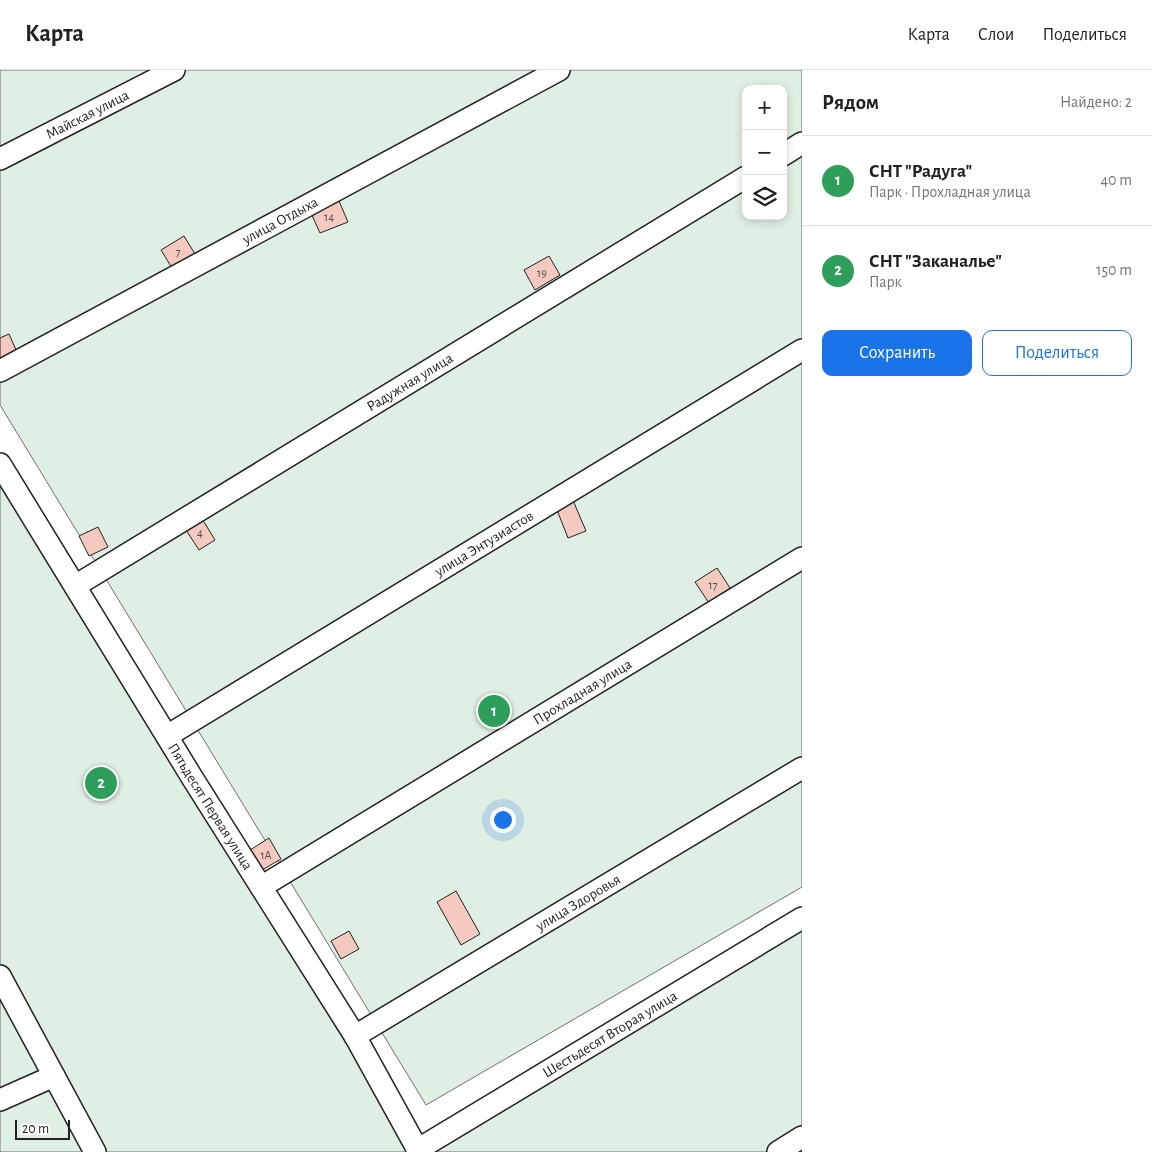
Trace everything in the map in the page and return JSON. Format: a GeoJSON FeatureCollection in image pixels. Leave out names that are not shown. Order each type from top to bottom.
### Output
{"type":"FeatureCollection","features":[{"type":"Feature","properties":{"kind":"street","name":"Майская улица"},"geometry":{"type":"LineString","coordinates":[[0,159],[174,70]]}},
{"type":"Feature","properties":{"kind":"street","name":"улица Отдыха"},"geometry":{"type":"LineString","coordinates":[[0,371],[559,70]]}},
{"type":"Feature","properties":{"kind":"street"},"geometry":{"type":"LineString","coordinates":[[787,152],[802,143]]}},
{"type":"Feature","properties":{"kind":"street","name":"Радужная улица"},"geometry":{"type":"LineString","coordinates":[[75,586],[742,179]]}},
{"type":"Feature","properties":{"kind":"street","name":"улица Энтузиастов"},"geometry":{"type":"LineString","coordinates":[[167,736],[802,350]]}},
{"type":"Feature","properties":{"kind":"street","name":"Пятьдесят Первая улица"},"geometry":{"type":"LineString","coordinates":[[0,464],[167,736],[355,1036],[418,1151]]}},
{"type":"Feature","properties":{"kind":"street","name":"Прохладная улица"},"geometry":{"type":"LineString","coordinates":[[261,887],[802,558]]}},
{"type":"Feature","properties":{"kind":"street","name":"улица Здоровья"},"geometry":{"type":"LineString","coordinates":[[355,1036],[802,768]]}},
{"type":"Feature","properties":{"kind":"street","name":"Шестьдесят Вторая улица"},"geometry":{"type":"LineString","coordinates":[[418,1151],[802,918]]}},
{"type":"Feature","properties":{"kind":"street"},"geometry":{"type":"LineString","coordinates":[[0,976],[95,1152]]}},
{"type":"Feature","properties":{"kind":"street"},"geometry":{"type":"LineString","coordinates":[[0,1100],[54,1076]]}},
{"type":"Feature","properties":{"kind":"street"},"geometry":{"type":"LineString","coordinates":[[778,1152],[802,1137]]}},
{"type":"Feature","properties":{"kind":"green space"},"geometry":{"type":"Polygon","coordinates":[[[0,70],[802,70],[802,887],[426,1105],[0,405],[0,70]]]}},
{"type":"Feature","properties":{"kind":"green space"},"geometry":{"type":"Polygon","coordinates":[[[0,457],[418,1146],[802,915],[802,1152],[0,1152],[0,457]]]}},
{"type":"Feature","properties":{"kind":"building"},"geometry":{"type":"Polygon","coordinates":[[[339,201],[348,222],[320,233],[311,213],[339,201]]]}},
{"type":"Feature","properties":{"kind":"building"},"geometry":{"type":"Polygon","coordinates":[[[184,236],[195,254],[172,268],[161,250],[184,236]]]}},
{"type":"Feature","properties":{"kind":"building"},"geometry":{"type":"Polygon","coordinates":[[[549,256],[560,275],[535,290],[524,270],[549,256]]]}},
{"type":"Feature","properties":{"kind":"building"},"geometry":{"type":"Polygon","coordinates":[[[9,334],[17,352],[0,360],[0,338],[9,334]]]}},
{"type":"Feature","properties":{"kind":"building"},"geometry":{"type":"Polygon","coordinates":[[[572,498],[586,531],[568,538],[557,510],[572,498]]]}},
{"type":"Feature","properties":{"kind":"building"},"geometry":{"type":"Polygon","coordinates":[[[201,517],[215,540],[199,550],[184,527],[201,517]]]}},
{"type":"Feature","properties":{"kind":"building"},"geometry":{"type":"Polygon","coordinates":[[[98,527],[108,547],[89,556],[79,536],[98,527]]]}},
{"type":"Feature","properties":{"kind":"building"},"geometry":{"type":"Polygon","coordinates":[[[717,568],[730,588],[709,603],[695,582],[717,568]]]}},
{"type":"Feature","properties":{"kind":"building"},"geometry":{"type":"Polygon","coordinates":[[[269,838],[281,859],[262,870],[250,850],[269,838]]]}},
{"type":"Feature","properties":{"kind":"building"},"geometry":{"type":"Polygon","coordinates":[[[456,891],[480,934],[461,945],[437,902],[456,891]]]}},
{"type":"Feature","properties":{"kind":"building"},"geometry":{"type":"Polygon","coordinates":[[[349,931],[359,949],[341,959],[331,941],[349,931]]]}},
{"type":"Feature","properties":{"kind":"place","name":"СНТ \"Радуга\""},"geometry":{"type":"Point","coordinates":[494,711]}},
{"type":"Feature","properties":{"kind":"place","name":"СНТ \"Заканалье\""},"geometry":{"type":"Point","coordinates":[101,783]}}]}
